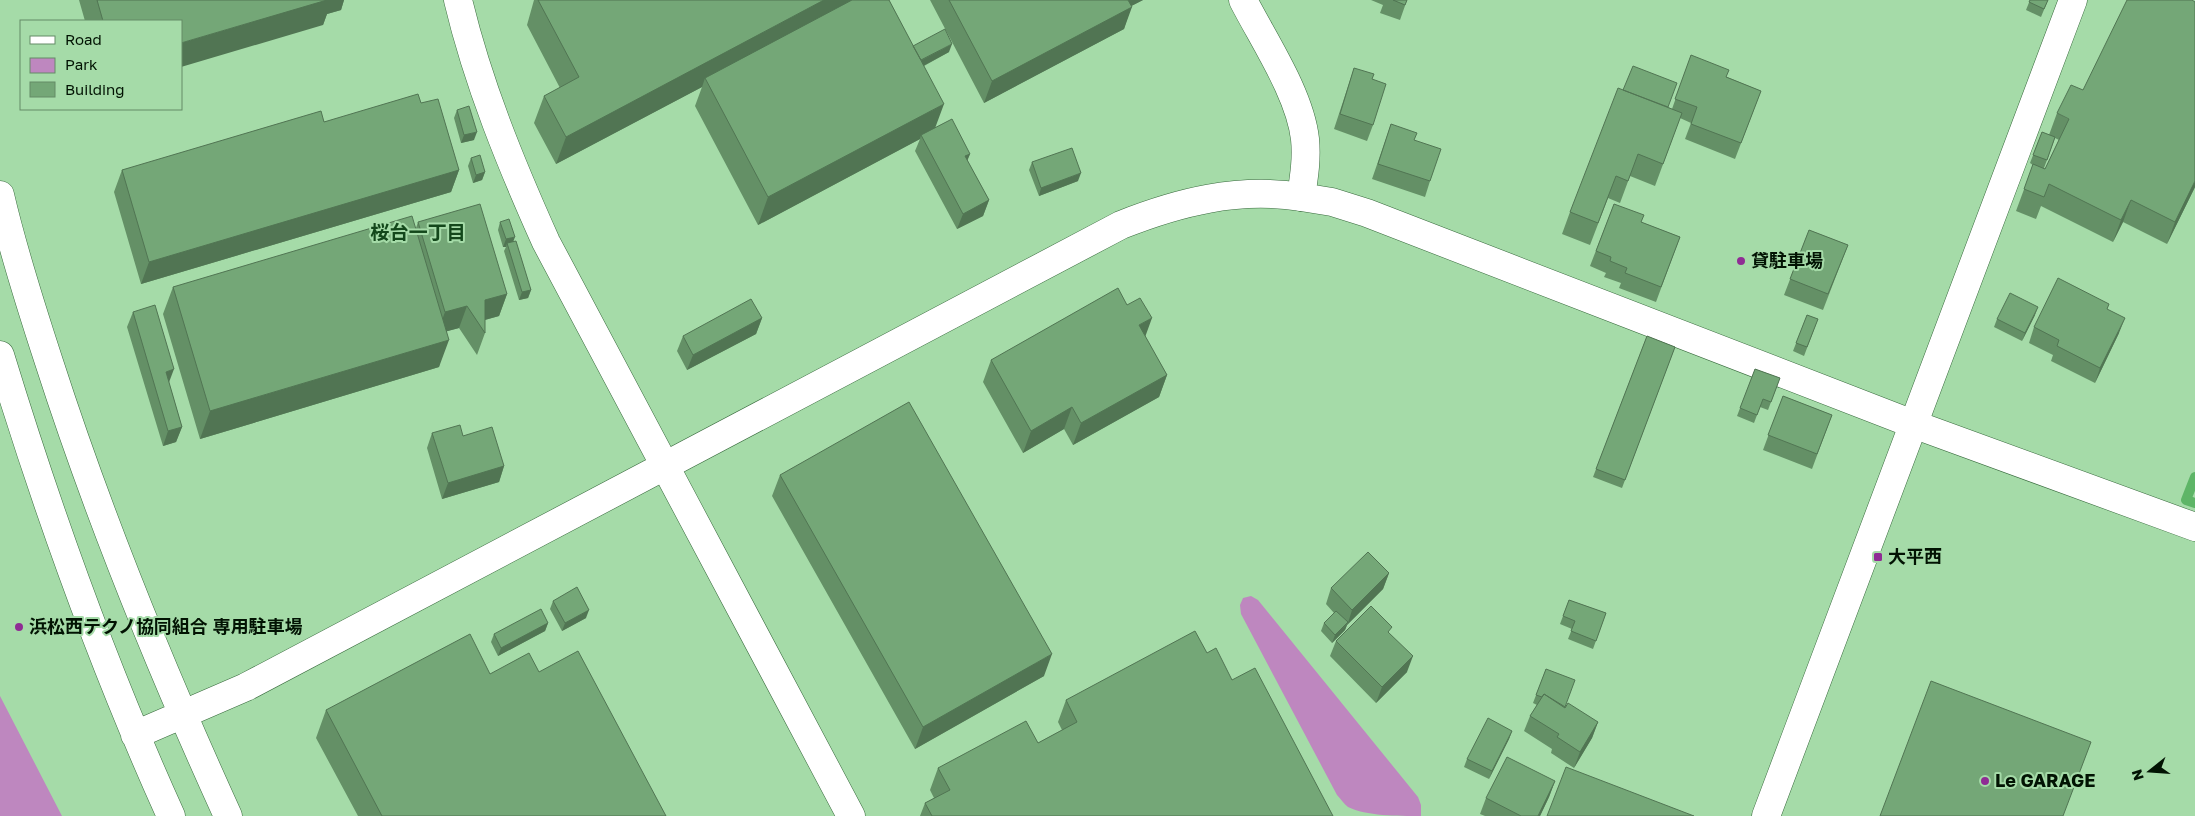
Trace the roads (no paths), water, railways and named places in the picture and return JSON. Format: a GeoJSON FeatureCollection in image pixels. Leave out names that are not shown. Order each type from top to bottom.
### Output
{"type":"FeatureCollection","features":[{"type":"Feature","properties":{"kind":"street"},"geometry":{"type":"LineString","coordinates":[[458,0],[486,93],[520,185],[546,242],[851,816]]}},
{"type":"Feature","properties":{"kind":"street"},"geometry":{"type":"LineString","coordinates":[[1243,0],[1290,90],[1300,114],[1305,139],[1306,164],[1301,196]]}},
{"type":"Feature","properties":{"kind":"street"},"geometry":{"type":"LineString","coordinates":[[1766,816],[2074,0]]}},
{"type":"Feature","properties":{"kind":"street"},"geometry":{"type":"LineString","coordinates":[[136,735],[246,687],[1121,225],[1172,207],[1225,196],[1261,194],[1301,196],[1367,212],[1913,424],[2195,527]]}},
{"type":"Feature","properties":{"kind":"street"},"geometry":{"type":"LineString","coordinates":[[0,195],[34,314],[73,436],[109,537],[153,646],[228,816]]}},
{"type":"Feature","properties":{"kind":"street"},"geometry":{"type":"LineString","coordinates":[[0,354],[64,554],[136,735],[171,816]]}},
{"type":"Feature","properties":{"kind":"waterway"},"geometry":{"type":"LineString","coordinates":[[2195,477],[2186,500],[2195,503]]}},
{"type":"Feature","properties":{"kind":"place","name":"貸駐車場"},"geometry":{"type":"Point","coordinates":[1741,261]}},
{"type":"Feature","properties":{"kind":"place","name":"大平西"},"geometry":{"type":"Point","coordinates":[1878,557]}},
{"type":"Feature","properties":{"kind":"place","name":"浜松西テクノ協同組合 専用駐車場"},"geometry":{"type":"Point","coordinates":[19,627]}},
{"type":"Feature","properties":{"kind":"place","name":"Le GARAGE"},"geometry":{"type":"Point","coordinates":[1985,781]}},
{"type":"Feature","properties":{"kind":"district","name":"桜台一丁目"},"geometry":{"type":"Point","coordinates":[418,232]}}]}
